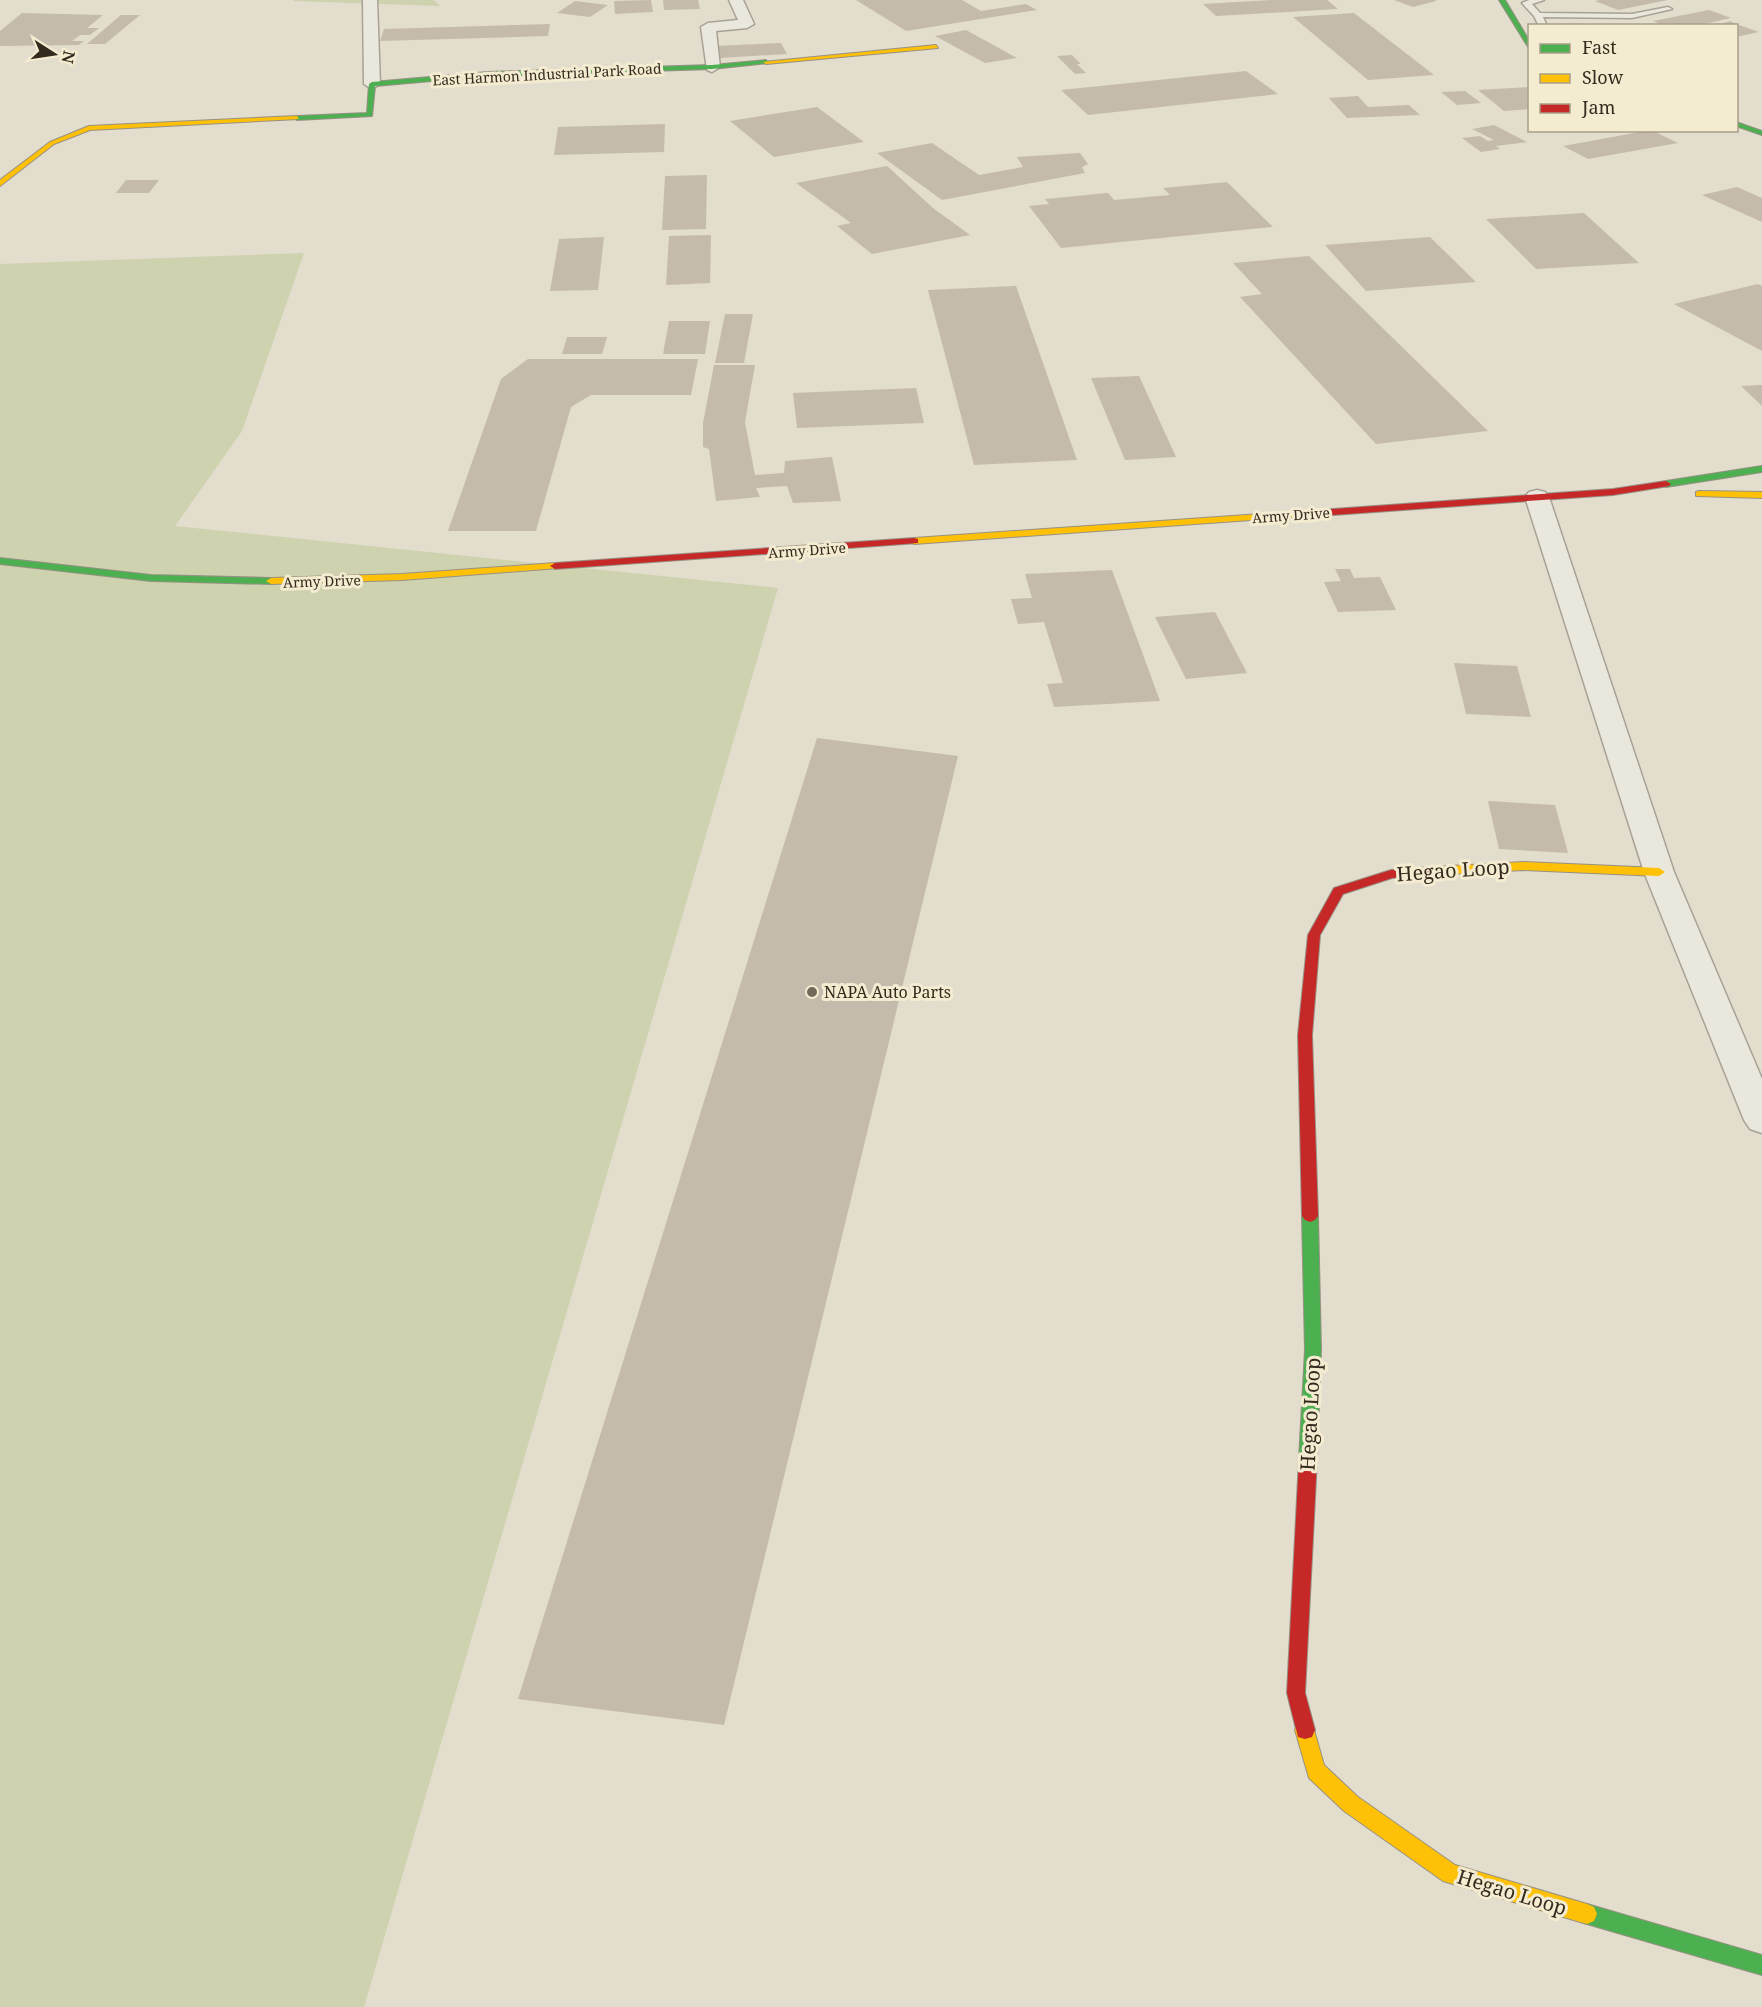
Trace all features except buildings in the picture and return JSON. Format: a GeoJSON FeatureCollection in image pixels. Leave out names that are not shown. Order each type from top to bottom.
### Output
{"type":"FeatureCollection","features":[{"type":"Feature","properties":{"kind":"street"},"geometry":{"type":"LineString","coordinates":[[0,184],[34,154],[74,131],[89,128],[370,115],[372,84],[370,0]]}},
{"type":"Feature","properties":{"kind":"street"},"geometry":{"type":"LineString","coordinates":[[712,67],[708,27],[747,24],[736,0]]}},
{"type":"Feature","properties":{"kind":"street"},"geometry":{"type":"LineString","coordinates":[[1503,1],[1515,20],[1525,46],[1528,47]]}},
{"type":"Feature","properties":{"kind":"street","name":"East Harmon Industrial Park Road"},"geometry":{"type":"LineString","coordinates":[[372,84],[488,74],[712,67],[936,47]]}},
{"type":"Feature","properties":{"kind":"street"},"geometry":{"type":"LineString","coordinates":[[1738,124],[1762,133]]}},
{"type":"Feature","properties":{"kind":"street","name":"Army Drive"},"geometry":{"type":"LineString","coordinates":[[1613,492],[1762,469]]}},
{"type":"Feature","properties":{"kind":"street","name":"Army Drive"},"geometry":{"type":"LineString","coordinates":[[0,561],[97,576],[181,582],[321,581],[818,549],[1613,492],[1762,495]]}},
{"type":"Feature","properties":{"kind":"street"},"geometry":{"type":"LineString","coordinates":[[1537,497],[1659,872],[1762,1120]]}},
{"type":"Feature","properties":{"kind":"street","name":"Hegao Loop"},"geometry":{"type":"LineString","coordinates":[[1659,872],[1523,866],[1391,874],[1338,891],[1314,935],[1305,1035],[1313,1350],[1296,1693],[1316,1771],[1351,1804],[1450,1874],[1761,1972]]}},
{"type":"Feature","properties":{"kind":"lane"},"geometry":{"type":"LineString","coordinates":[[1503,1],[1526,3],[1540,0]]}},
{"type":"Feature","properties":{"kind":"lane"},"geometry":{"type":"LineString","coordinates":[[1526,3],[1538,15],[1542,24]]}},
{"type":"Feature","properties":{"kind":"lane"},"geometry":{"type":"LineString","coordinates":[[1538,15],[1632,15],[1668,9]]}},
{"type":"Feature","properties":{"kind":"green space"},"geometry":{"type":"Polygon","coordinates":[[[434,0],[440,6],[293,1],[434,0]]]}},
{"type":"Feature","properties":{"kind":"green space"},"geometry":{"type":"Polygon","coordinates":[[[304,253],[242,431],[175,526],[778,588],[364,2007],[0,2007],[0,264],[304,253]]]}},
{"type":"Feature","properties":{"kind":"traffic: fast"},"geometry":{"type":"LineString","coordinates":[[1502,0],[1528,45]]}},
{"type":"Feature","properties":{"kind":"traffic: fast"},"geometry":{"type":"LineString","coordinates":[[297,118],[370,115],[372,84],[488,74],[712,67],[766,62]]}},
{"type":"Feature","properties":{"kind":"traffic: fast"},"geometry":{"type":"LineString","coordinates":[[1738,125],[1762,133]]}},
{"type":"Feature","properties":{"kind":"traffic: fast"},"geometry":{"type":"LineString","coordinates":[[1666,484],[1762,469]]}},
{"type":"Feature","properties":{"kind":"traffic: fast"},"geometry":{"type":"LineString","coordinates":[[0,561],[151,578],[271,581]]}},
{"type":"Feature","properties":{"kind":"traffic: fast"},"geometry":{"type":"LineString","coordinates":[[1308,1459],[1313,1350],[1310,1216]]}},
{"type":"Feature","properties":{"kind":"traffic: fast"},"geometry":{"type":"LineString","coordinates":[[1587,1914],[1762,1965]]}},
{"type":"Feature","properties":{"kind":"traffic: slow"},"geometry":{"type":"LineString","coordinates":[[766,62],[936,47]]}},
{"type":"Feature","properties":{"kind":"traffic: slow"},"geometry":{"type":"LineString","coordinates":[[0,184],[52,143],[89,128],[297,118]]}},
{"type":"Feature","properties":{"kind":"traffic: slow"},"geometry":{"type":"LineString","coordinates":[[1699,494],[1762,495]]}},
{"type":"Feature","properties":{"kind":"traffic: slow"},"geometry":{"type":"LineString","coordinates":[[914,541],[1319,513]]}},
{"type":"Feature","properties":{"kind":"traffic: slow"},"geometry":{"type":"LineString","coordinates":[[271,581],[402,577],[555,566]]}},
{"type":"Feature","properties":{"kind":"traffic: slow"},"geometry":{"type":"LineString","coordinates":[[1433,871],[1523,866],[1659,872]]}},
{"type":"Feature","properties":{"kind":"traffic: slow"},"geometry":{"type":"LineString","coordinates":[[1305,1730],[1316,1771],[1351,1804],[1450,1874],[1587,1914]]}},
{"type":"Feature","properties":{"kind":"traffic: jam"},"geometry":{"type":"LineString","coordinates":[[1319,513],[1613,492],[1666,484]]}},
{"type":"Feature","properties":{"kind":"traffic: jam"},"geometry":{"type":"LineString","coordinates":[[555,566],[914,541]]}},
{"type":"Feature","properties":{"kind":"traffic: jam"},"geometry":{"type":"LineString","coordinates":[[1310,1216],[1305,1035],[1314,935],[1338,891],[1391,874],[1433,871]]}},
{"type":"Feature","properties":{"kind":"traffic: jam"},"geometry":{"type":"LineString","coordinates":[[1305,1730],[1296,1693],[1308,1459]]}},
{"type":"Feature","properties":{"kind":"place","name":"NAPA Auto Parts"},"geometry":{"type":"Point","coordinates":[812,992]}}]}
